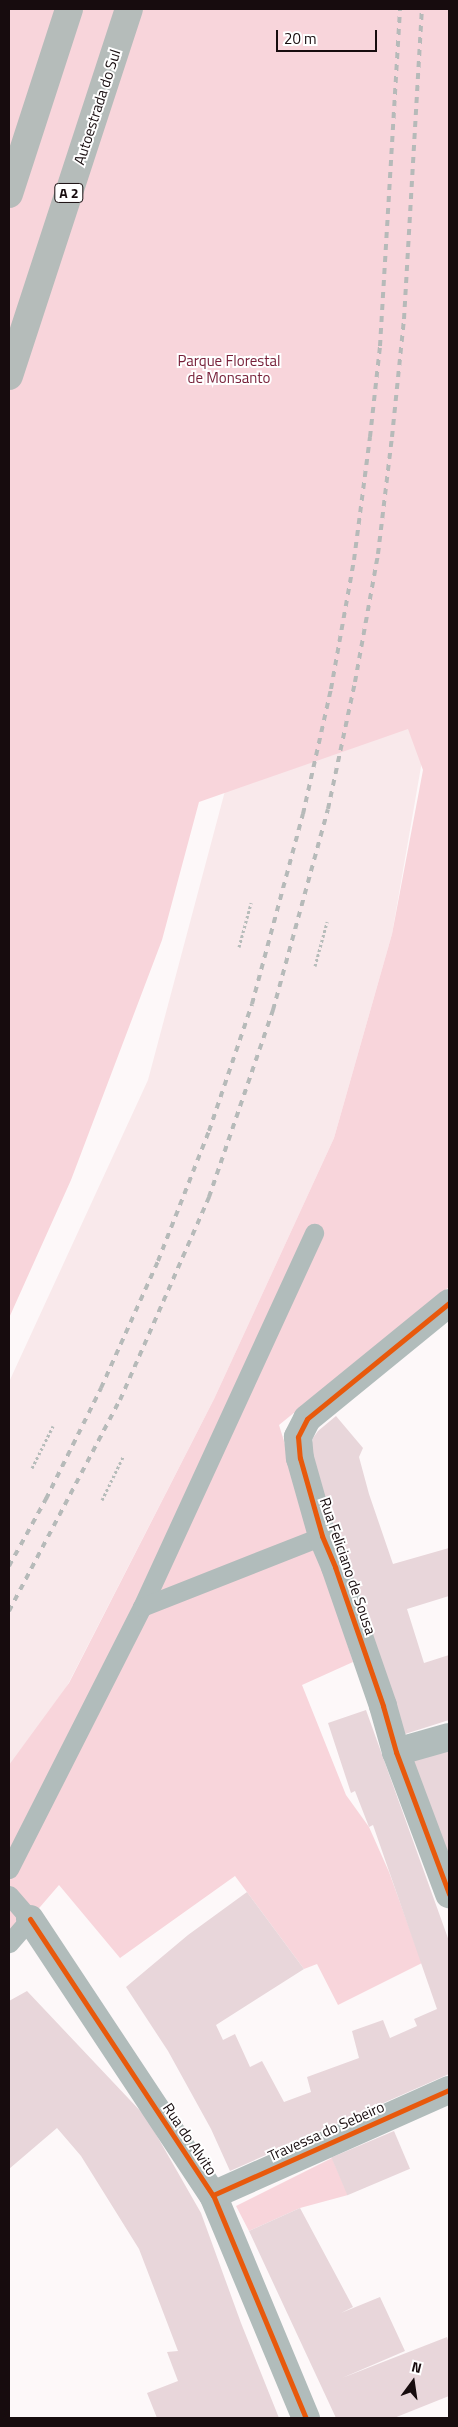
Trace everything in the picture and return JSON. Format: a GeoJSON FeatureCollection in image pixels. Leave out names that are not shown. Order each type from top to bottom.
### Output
{"type":"FeatureCollection","features":[{"type":"Feature","properties":{"kind":"highway"},"geometry":{"type":"LineString","coordinates":[[9,194],[68,9]]}},
{"type":"Feature","properties":{"kind":"highway","name":"Autoestrada do Sul"},"geometry":{"type":"LineString","coordinates":[[9,376],[129,9]]}},
{"type":"Feature","properties":{"kind":"street","name":"Rua Feliciano de Sousa"},"geometry":{"type":"LineString","coordinates":[[449,1303],[306,1419],[298,1437],[300,1458],[322,1536],[335,1567],[383,1706],[396,1752],[449,1894]]}},
{"type":"Feature","properties":{"kind":"street"},"geometry":{"type":"LineString","coordinates":[[396,1752],[449,1737]]}},
{"type":"Feature","properties":{"kind":"street","name":"Rua do Alvito"},"geometry":{"type":"LineString","coordinates":[[30,1919],[213,2195],[306,2418]]}},
{"type":"Feature","properties":{"kind":"street","name":"Travessa do Sebeiro"},"geometry":{"type":"LineString","coordinates":[[213,2195],[449,2090]]}},
{"type":"Feature","properties":{"kind":"lane"},"geometry":{"type":"LineString","coordinates":[[9,1869],[142,1607],[314,1233]]}},
{"type":"Feature","properties":{"kind":"lane"},"geometry":{"type":"LineString","coordinates":[[142,1607],[322,1536]]}},
{"type":"Feature","properties":{"kind":"lane"},"geometry":{"type":"LineString","coordinates":[[9,1895],[30,1919],[9,1942]]}},
{"type":"Feature","properties":{"kind":"path"},"geometry":{"type":"LineString","coordinates":[[239,947],[251,903]]}},
{"type":"Feature","properties":{"kind":"path"},"geometry":{"type":"LineString","coordinates":[[315,966],[328,922]]}},
{"type":"Feature","properties":{"kind":"path"},"geometry":{"type":"LineString","coordinates":[[32,1468],[53,1426]]}},
{"type":"Feature","properties":{"kind":"path"},"geometry":{"type":"LineString","coordinates":[[102,1500],[123,1457]]}},
{"type":"Feature","properties":{"kind":"shaded area"},"geometry":{"type":"Polygon","coordinates":[[[449,9],[449,468],[440,657],[392,934],[334,1138],[214,1399],[65,1690],[9,1766],[9,1382],[148,1080],[262,652],[449,9]]]}},
{"type":"Feature","properties":{"kind":"green space","name":"Parque Florestal de Monsanto"},"geometry":{"type":"Polygon","coordinates":[[[9,9],[449,9],[449,1287],[279,1425],[353,1662],[302,1685],[346,1795],[369,1827],[389,1872],[422,1963],[338,2005],[317,1964],[304,1969],[235,1876],[120,1958],[59,1885],[9,1943],[9,1765],[69,1683],[214,1399],[334,1138],[392,934],[423,770],[408,729],[199,802],[162,940],[71,1180],[9,1318],[9,9]]]}},
{"type":"Feature","properties":{"kind":"green space"},"geometry":{"type":"Polygon","coordinates":[[[332,2158],[348,2195],[300,2208],[249,2231],[236,2206],[332,2158]]]}},
{"type":"Feature","properties":{"kind":"building"},"geometry":{"type":"Polygon","coordinates":[[[336,1416],[363,1448],[359,1457],[369,1494],[393,1564],[449,1548],[449,1596],[407,1609],[424,1663],[449,1655],[449,1720],[402,1735],[325,1507],[311,1447],[313,1438],[318,1431],[336,1416]]]}},
{"type":"Feature","properties":{"kind":"building"},"geometry":{"type":"Polygon","coordinates":[[[366,1710],[449,1941],[449,2074],[230,2171],[211,2129],[168,2051],[126,1987],[188,1935],[247,1892],[304,1969],[216,2025],[223,2040],[235,2034],[250,2067],[262,2061],[284,2102],[311,2092],[307,2077],[359,2058],[352,2031],[383,2020],[390,2038],[417,2026],[414,2019],[437,2009],[373,1825],[369,1827],[355,1791],[351,1793],[328,1723],[366,1710]]]}},
{"type":"Feature","properties":{"kind":"building"},"geometry":{"type":"Polygon","coordinates":[[[449,1747],[449,1859],[410,1758],[449,1747]]]}},
{"type":"Feature","properties":{"kind":"building"},"geometry":{"type":"Polygon","coordinates":[[[27,1991],[146,2117],[201,2213],[241,2323],[279,2418],[157,2418],[147,2393],[178,2381],[167,2352],[178,2351],[139,2249],[81,2156],[57,2128],[9,2169],[9,2001],[27,1991]]]}},
{"type":"Feature","properties":{"kind":"building"},"geometry":{"type":"Polygon","coordinates":[[[394,2131],[410,2169],[347,2195],[331,2158],[394,2131]]]}},
{"type":"Feature","properties":{"kind":"building"},"geometry":{"type":"Polygon","coordinates":[[[300,2208],[353,2307],[341,2313],[380,2297],[405,2351],[342,2378],[447,2337],[449,2343],[449,2396],[394,2418],[336,2418],[249,2231],[300,2208]]]}},
{"type":"Feature","properties":{"kind":"railway"},"geometry":{"type":"LineString","coordinates":[[9,1566],[46,1499],[101,1388],[158,1261],[209,1131],[252,1004],[303,814],[331,689],[354,560],[370,437],[380,346],[400,9]]}},
{"type":"Feature","properties":{"kind":"railway"},"geometry":{"type":"LineString","coordinates":[[9,1611],[120,1400],[209,1197],[273,1010],[328,809],[355,682],[378,554],[392,437],[404,319],[422,9]]}},
{"type":"Feature","properties":{"kind":"cycle path"},"geometry":{"type":"LineString","coordinates":[[449,1303],[307,1419],[298,1437],[300,1458],[322,1536],[335,1567],[383,1706],[396,1752],[449,1894]]}},
{"type":"Feature","properties":{"kind":"cycle path"},"geometry":{"type":"LineString","coordinates":[[30,1919],[213,2195],[306,2418]]}},
{"type":"Feature","properties":{"kind":"cycle path"},"geometry":{"type":"LineString","coordinates":[[213,2195],[449,2090]]}}]}
